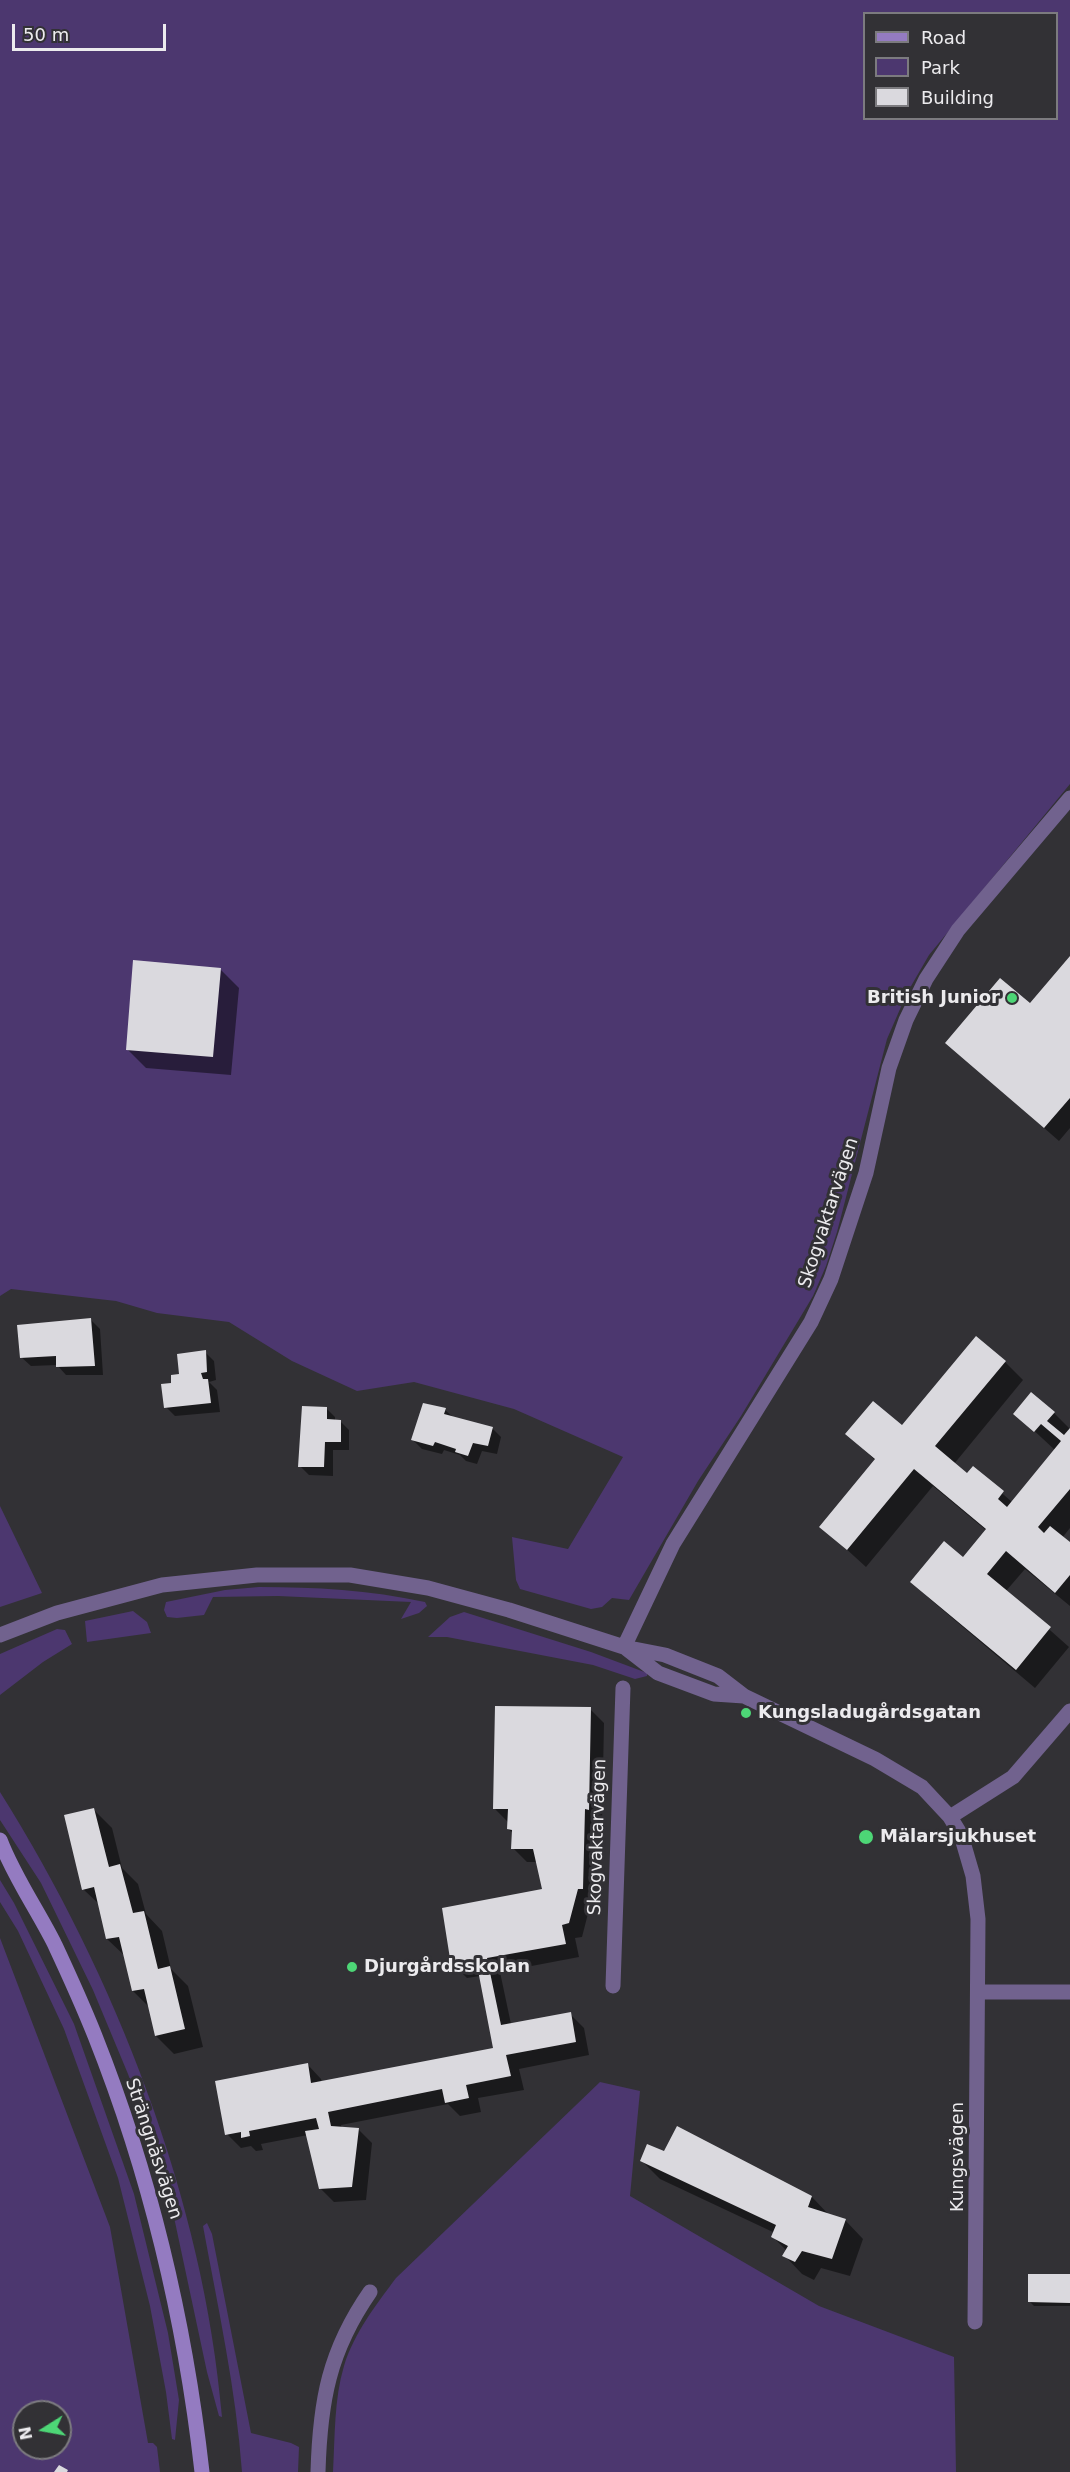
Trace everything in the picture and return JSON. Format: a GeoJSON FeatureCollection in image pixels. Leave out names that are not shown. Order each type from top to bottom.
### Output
{"type":"FeatureCollection","features":[{"type":"Feature","properties":{"kind":"main road","name":"Strängnäsvägen"},"geometry":{"type":"LineString","coordinates":[[0,1840],[3,1855],[54,1944],[95,2036],[129,2126],[156,2217],[181,2323],[202,2472]]}},
{"type":"Feature","properties":{"kind":"street","name":"Skogvaktarvägen"},"geometry":{"type":"LineString","coordinates":[[624,1647],[673,1544],[811,1322],[831,1279],[866,1173],[889,1068],[906,1020],[926,978],[958,930],[1070,798]]}},
{"type":"Feature","properties":{"kind":"street"},"geometry":{"type":"LineString","coordinates":[[0,1635],[57,1613],[162,1586],[257,1575],[350,1575],[437,1591],[509,1610],[624,1647],[665,1655],[718,1676],[744,1696],[875,1759],[922,1787],[950,1817],[961,1835],[974,1876],[978,1919],[978,1992],[1070,1992]]}},
{"type":"Feature","properties":{"kind":"street","name":"Skogvaktarvägen"},"geometry":{"type":"LineString","coordinates":[[613,1986],[623,1688]]}},
{"type":"Feature","properties":{"kind":"street"},"geometry":{"type":"LineString","coordinates":[[950,1817],[1014,1777],[1070,1711]]}},
{"type":"Feature","properties":{"kind":"street","name":"Kungsvägen"},"geometry":{"type":"LineString","coordinates":[[975,2322],[978,1992]]}},
{"type":"Feature","properties":{"kind":"street"},"geometry":{"type":"LineString","coordinates":[[318,2472],[319,2422],[328,2378],[354,2316],[370,2292]]}},
{"type":"Feature","properties":{"kind":"green space"},"geometry":{"type":"Polygon","coordinates":[[[0,0],[1070,0],[1070,784],[929,955],[907,993],[887,1039],[837,1232],[813,1296],[741,1416],[698,1481],[629,1600],[612,1598],[602,1607],[591,1609],[520,1589],[516,1580],[512,1537],[568,1549],[623,1457],[514,1409],[414,1382],[357,1391],[292,1361],[229,1322],[157,1313],[116,1301],[11,1289],[0,1296],[0,0]]]}},
{"type":"Feature","properties":{"kind":"green space"},"geometry":{"type":"Polygon","coordinates":[[[0,1506],[42,1593],[0,1607],[0,1506]]]}},
{"type":"Feature","properties":{"kind":"green space"},"geometry":{"type":"Polygon","coordinates":[[[259,1587],[363,1592],[425,1602],[427,1606],[419,1613],[401,1619],[411,1602],[278,1596],[213,1597],[204,1615],[167,1617],[164,1610],[166,1602],[225,1590],[259,1587]]]}},
{"type":"Feature","properties":{"kind":"green space"},"geometry":{"type":"Polygon","coordinates":[[[133,1611],[147,1622],[151,1633],[87,1642],[85,1621],[133,1611]]]}},
{"type":"Feature","properties":{"kind":"green space"},"geometry":{"type":"Polygon","coordinates":[[[464,1612],[591,1652],[647,1673],[647,1676],[635,1679],[593,1665],[447,1637],[428,1637],[450,1617],[464,1612]]]}},
{"type":"Feature","properties":{"kind":"green space"},"geometry":{"type":"Polygon","coordinates":[[[57,1629],[65,1630],[72,1644],[43,1662],[0,1695],[0,1654],[57,1629]]]}},
{"type":"Feature","properties":{"kind":"green space"},"geometry":{"type":"Polygon","coordinates":[[[0,1792],[81,1936],[116,2013],[147,2092],[174,2173],[196,2254],[212,2336],[222,2417],[219,2416],[207,2372],[175,2222],[152,2141],[128,2074],[93,1990],[41,1883],[0,1820],[0,1792]]]}},
{"type":"Feature","properties":{"kind":"green space"},"geometry":{"type":"Polygon","coordinates":[[[0,1880],[14,1903],[74,2024],[134,2194],[168,2333],[179,2400],[175,2440],[172,2439],[150,2306],[118,2178],[64,2029],[18,1931],[0,1902],[0,1880]]]}},
{"type":"Feature","properties":{"kind":"green space"},"geometry":{"type":"Polygon","coordinates":[[[0,1938],[110,2227],[148,2443],[153,2443],[157,2447],[160,2472],[0,2472],[0,1938]]]}},
{"type":"Feature","properties":{"kind":"green space"},"geometry":{"type":"Polygon","coordinates":[[[600,2082],[640,2091],[630,2196],[819,2306],[954,2357],[956,2472],[333,2472],[338,2392],[344,2366],[354,2342],[373,2309],[396,2278],[600,2082]]]}},
{"type":"Feature","properties":{"kind":"green space"},"geometry":{"type":"Polygon","coordinates":[[[207,2223],[212,2234],[251,2433],[299,2447],[298,2472],[242,2472],[231,2379],[203,2226],[207,2223]]]}},
{"type":"Feature","properties":{"kind":"building"},"geometry":{"type":"Polygon","coordinates":[[[1070,956],[1070,1098],[1044,1128],[945,1043],[1000,978],[1030,1003],[1070,956]]]}},
{"type":"Feature","properties":{"kind":"building"},"geometry":{"type":"Polygon","coordinates":[[[133,960],[221,968],[213,1057],[126,1050],[133,960]]]}},
{"type":"Feature","properties":{"kind":"building"},"geometry":{"type":"Polygon","coordinates":[[[91,1318],[95,1366],[56,1367],[56,1356],[20,1358],[17,1325],[91,1318]]]}},
{"type":"Feature","properties":{"kind":"building"},"geometry":{"type":"Polygon","coordinates":[[[976,1336],[1006,1361],[935,1446],[967,1473],[973,1466],[1004,1491],[998,1499],[1007,1507],[1061,1441],[1041,1424],[1034,1432],[1013,1414],[1031,1392],[1055,1412],[1047,1421],[1064,1435],[1070,1428],[1070,1489],[1038,1527],[1044,1533],[1050,1526],[1070,1542],[1070,1575],[1055,1593],[1006,1551],[987,1574],[1051,1627],[1016,1670],[910,1582],[944,1541],[963,1557],[986,1529],[914,1469],[847,1550],[819,1527],[875,1459],[845,1434],[873,1401],[902,1425],[976,1336]]]}},
{"type":"Feature","properties":{"kind":"building"},"geometry":{"type":"Polygon","coordinates":[[[206,1350],[207,1372],[201,1373],[203,1379],[208,1379],[211,1403],[164,1408],[161,1384],[171,1383],[171,1375],[179,1374],[177,1354],[206,1350]]]}},
{"type":"Feature","properties":{"kind":"building"},"geometry":{"type":"Polygon","coordinates":[[[423,1403],[446,1408],[444,1414],[493,1427],[488,1446],[473,1443],[468,1456],[435,1442],[433,1446],[411,1440],[423,1403]]]}},
{"type":"Feature","properties":{"kind":"building"},"geometry":{"type":"Polygon","coordinates":[[[302,1406],[327,1407],[327,1419],[341,1420],[341,1442],[325,1442],[324,1467],[298,1467],[302,1406]]]}},
{"type":"Feature","properties":{"kind":"building","name":"Djurgårdsskolan"},"geometry":{"type":"Polygon","coordinates":[[[495,1706],[591,1707],[589,1810],[585,1809],[583,1889],[578,1889],[569,1923],[562,1925],[566,1944],[487,1958],[501,2025],[571,2012],[576,2042],[506,2055],[511,2076],[466,2085],[469,2098],[445,2103],[442,2089],[328,2112],[331,2126],[359,2128],[352,2187],[319,2189],[305,2131],[319,2129],[316,2118],[249,2131],[250,2136],[241,2138],[241,2132],[225,2135],[215,2081],[308,2063],[311,2083],[493,2048],[476,1960],[451,1965],[442,1908],[542,1889],[533,1849],[511,1849],[512,1830],[507,1829],[508,1809],[493,1809],[495,1706]]]}},
{"type":"Feature","properties":{"kind":"building"},"geometry":{"type":"Polygon","coordinates":[[[94,1808],[109,1867],[120,1864],[133,1913],[144,1911],[158,1969],[170,1966],[185,2029],[155,2036],[144,1989],[132,1991],[119,1937],[106,1939],[94,1887],[82,1890],[64,1815],[94,1808]]]}},
{"type":"Feature","properties":{"kind":"building"},"geometry":{"type":"Polygon","coordinates":[[[677,2126],[812,2196],[808,2207],[846,2219],[832,2259],[802,2251],[795,2262],[782,2256],[788,2246],[771,2237],[776,2225],[640,2161],[647,2144],[664,2151],[677,2126]]]}},
{"type":"Feature","properties":{"kind":"building"},"geometry":{"type":"Polygon","coordinates":[[[1028,2274],[1070,2274],[1070,2303],[1028,2302],[1028,2274]]]}},
{"type":"Feature","properties":{"kind":"building"},"geometry":{"type":"Polygon","coordinates":[[[59,2465],[68,2470],[67,2472],[54,2472],[59,2465]]]}},
{"type":"Feature","properties":{"kind":"place","name":"British Junior"},"geometry":{"type":"Point","coordinates":[1012,998]}},
{"type":"Feature","properties":{"kind":"place","name":"Kungsladugårdsgatan"},"geometry":{"type":"Point","coordinates":[746,1713]}},
{"type":"Feature","properties":{"kind":"place","name":"Mälarsjukhuset"},"geometry":{"type":"Point","coordinates":[866,1837]}},
{"type":"Feature","properties":{"kind":"place","name":"Djurgårdsskolan"},"geometry":{"type":"Point","coordinates":[352,1967]}}]}
